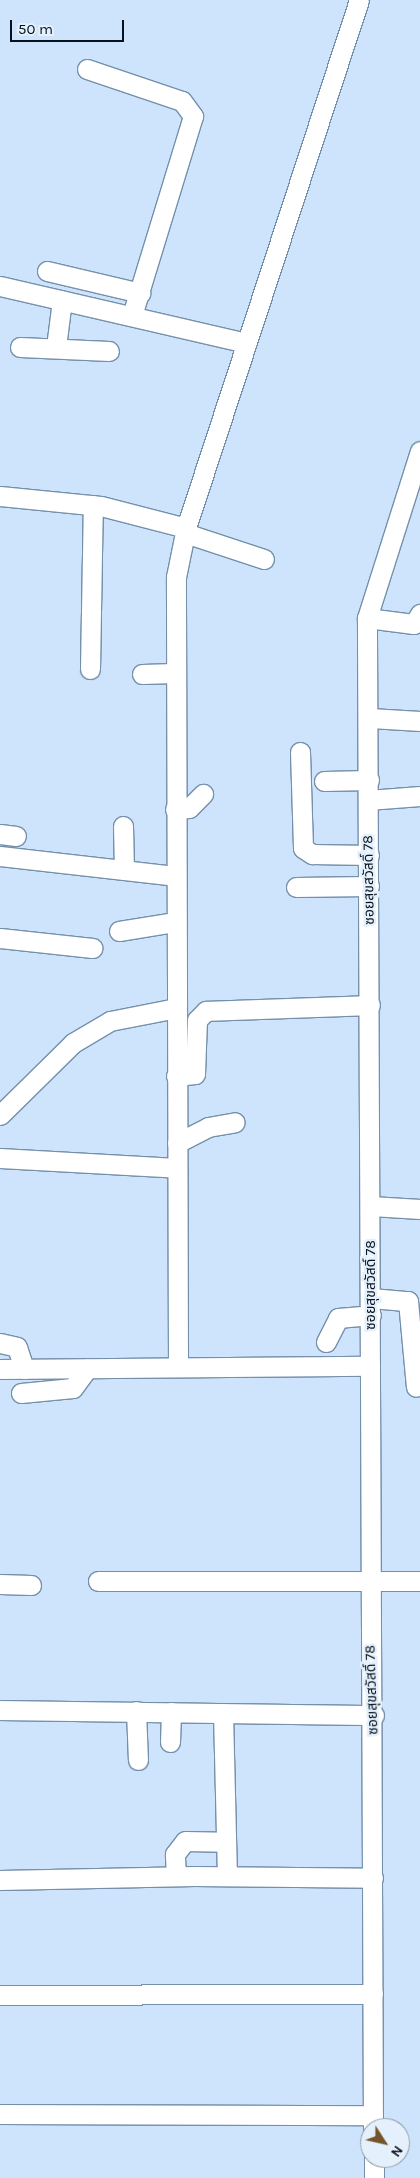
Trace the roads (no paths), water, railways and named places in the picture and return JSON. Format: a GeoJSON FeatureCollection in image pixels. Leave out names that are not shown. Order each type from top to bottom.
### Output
{"type":"FeatureCollection","features":[{"type":"Feature","properties":{"kind":"street"},"geometry":{"type":"LineString","coordinates":[[178,1367],[174,673],[176,576],[186,531],[359,0]]}},
{"type":"Feature","properties":{"kind":"street"},"geometry":{"type":"LineString","coordinates":[[88,69],[182,101],[193,116],[132,316]]}},
{"type":"Feature","properties":{"kind":"street"},"geometry":{"type":"LineString","coordinates":[[47,271],[140,293]]}},
{"type":"Feature","properties":{"kind":"street"},"geometry":{"type":"LineString","coordinates":[[0,286],[247,343]]}},
{"type":"Feature","properties":{"kind":"street"},"geometry":{"type":"LineString","coordinates":[[56,347],[62,300]]}},
{"type":"Feature","properties":{"kind":"street"},"geometry":{"type":"LineString","coordinates":[[20,347],[56,347],[109,351]]}},
{"type":"Feature","properties":{"kind":"street","name":"ซอยสุขสวัสดิ์ 78"},"geometry":{"type":"LineString","coordinates":[[373,2118],[374,1715],[369,1582],[371,1206],[368,800],[370,718],[366,618],[420,451]]}},
{"type":"Feature","properties":{"kind":"street"},"geometry":{"type":"LineString","coordinates":[[0,496],[93,505],[186,531],[264,560]]}},
{"type":"Feature","properties":{"kind":"street"},"geometry":{"type":"LineString","coordinates":[[90,669],[93,505]]}},
{"type":"Feature","properties":{"kind":"street"},"geometry":{"type":"LineString","coordinates":[[366,618],[414,624],[420,614]]}},
{"type":"Feature","properties":{"kind":"street"},"geometry":{"type":"LineString","coordinates":[[142,674],[174,673]]}},
{"type":"Feature","properties":{"kind":"street"},"geometry":{"type":"LineString","coordinates":[[370,718],[420,721]]}},
{"type":"Feature","properties":{"kind":"street"},"geometry":{"type":"LineString","coordinates":[[300,752],[303,848],[312,854],[369,855]]}},
{"type":"Feature","properties":{"kind":"street"},"geometry":{"type":"LineString","coordinates":[[324,781],[369,780]]}},
{"type":"Feature","properties":{"kind":"street"},"geometry":{"type":"LineString","coordinates":[[175,809],[189,808],[203,794]]}},
{"type":"Feature","properties":{"kind":"street"},"geometry":{"type":"LineString","coordinates":[[368,800],[420,796]]}},
{"type":"Feature","properties":{"kind":"street"},"geometry":{"type":"LineString","coordinates":[[123,826],[124,870]]}},
{"type":"Feature","properties":{"kind":"street"},"geometry":{"type":"LineString","coordinates":[[0,856],[175,876]]}},
{"type":"Feature","properties":{"kind":"street"},"geometry":{"type":"LineString","coordinates":[[296,887],[369,886]]}},
{"type":"Feature","properties":{"kind":"street"},"geometry":{"type":"LineString","coordinates":[[119,931],[175,922]]}},
{"type":"Feature","properties":{"kind":"street"},"geometry":{"type":"LineString","coordinates":[[0,938],[92,948]]}},
{"type":"Feature","properties":{"kind":"street"},"geometry":{"type":"LineString","coordinates":[[176,1076],[195,1074],[198,1020],[206,1012],[370,1005]]}},
{"type":"Feature","properties":{"kind":"street"},"geometry":{"type":"LineString","coordinates":[[0,1115],[73,1043],[102,1025],[176,1008]]}},
{"type":"Feature","properties":{"kind":"street"},"geometry":{"type":"LineString","coordinates":[[177,1143],[208,1127],[235,1122]]}},
{"type":"Feature","properties":{"kind":"street"},"geometry":{"type":"LineString","coordinates":[[0,1158],[177,1168]]}},
{"type":"Feature","properties":{"kind":"street"},"geometry":{"type":"LineString","coordinates":[[371,1206],[420,1209]]}},
{"type":"Feature","properties":{"kind":"street"},"geometry":{"type":"LineString","coordinates":[[326,1342],[338,1318],[371,1306],[408,1301],[416,1387]]}},
{"type":"Feature","properties":{"kind":"street"},"geometry":{"type":"LineString","coordinates":[[0,1343],[17,1347],[24,1369]]}},
{"type":"Feature","properties":{"kind":"street"},"geometry":{"type":"LineString","coordinates":[[0,1368],[370,1366]]}},
{"type":"Feature","properties":{"kind":"street"},"geometry":{"type":"LineString","coordinates":[[21,1392],[73,1388],[87,1369]]}},
{"type":"Feature","properties":{"kind":"street"},"geometry":{"type":"LineString","coordinates":[[98,1581],[420,1581]]}},
{"type":"Feature","properties":{"kind":"street"},"geometry":{"type":"LineString","coordinates":[[0,1584],[31,1585]]}},
{"type":"Feature","properties":{"kind":"street"},"geometry":{"type":"LineString","coordinates":[[0,1710],[374,1715]]}},
{"type":"Feature","properties":{"kind":"street"},"geometry":{"type":"LineString","coordinates":[[136,1711],[138,1760]]}},
{"type":"Feature","properties":{"kind":"street"},"geometry":{"type":"LineString","coordinates":[[170,1742],[171,1712]]}},
{"type":"Feature","properties":{"kind":"street"},"geometry":{"type":"LineString","coordinates":[[223,1713],[224,1842],[227,1876]]}},
{"type":"Feature","properties":{"kind":"street"},"geometry":{"type":"LineString","coordinates":[[176,1876],[175,1854],[185,1841],[224,1842]]}},
{"type":"Feature","properties":{"kind":"street"},"geometry":{"type":"LineString","coordinates":[[0,1880],[176,1876],[374,1878]]}},
{"type":"Feature","properties":{"kind":"street"},"geometry":{"type":"LineString","coordinates":[[0,1995],[373,1994]]}},
{"type":"Feature","properties":{"kind":"street"},"geometry":{"type":"LineString","coordinates":[[0,2114],[360,2122]]}}]}
